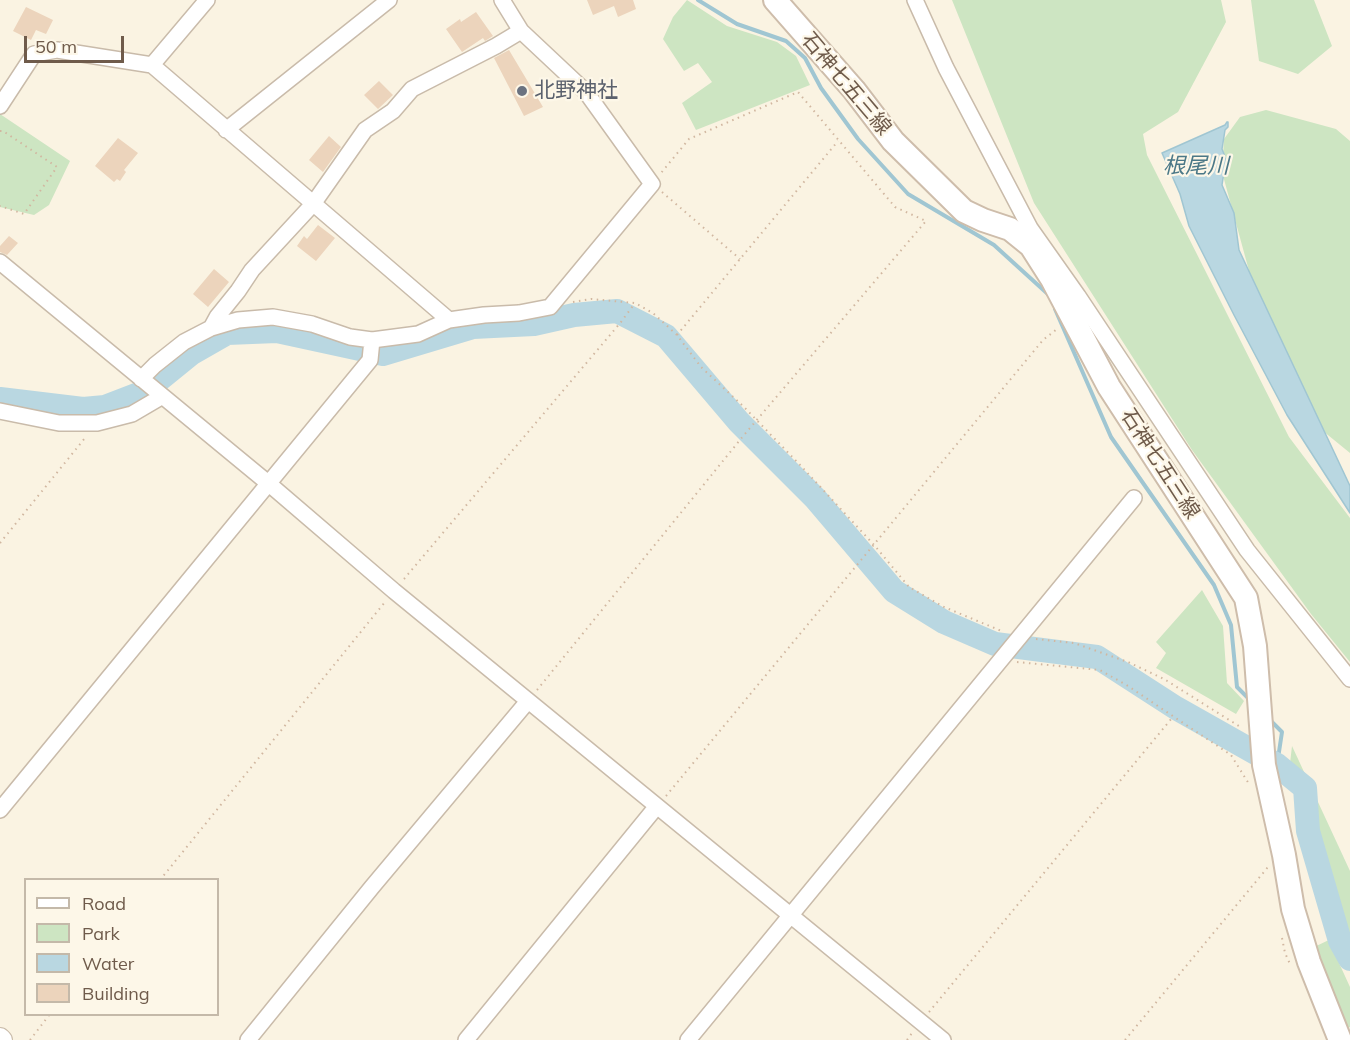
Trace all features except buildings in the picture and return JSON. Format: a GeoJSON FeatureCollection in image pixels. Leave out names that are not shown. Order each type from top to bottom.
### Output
{"type":"FeatureCollection","features":[{"type":"Feature","properties":{"kind":"main road","name":"石神七五三線"},"geometry":{"type":"LineString","coordinates":[[776,0],[854,90],[893,141],[964,211],[1010,229],[1031,246],[1052,279],[1109,387],[1246,598],[1255,646],[1264,765],[1284,855],[1293,909],[1309,962],[1340,1040]]}},
{"type":"Feature","properties":{"kind":"street"},"geometry":{"type":"LineString","coordinates":[[152,65],[207,0]]}},
{"type":"Feature","properties":{"kind":"street"},"geometry":{"type":"LineString","coordinates":[[226,130],[389,0]]}},
{"type":"Feature","properties":{"kind":"street"},"geometry":{"type":"LineString","coordinates":[[0,810],[268,483],[371,348],[418,334],[449,320],[519,313],[550,307],[652,184],[586,92],[521,31],[502,0]]}},
{"type":"Feature","properties":{"kind":"street"},"geometry":{"type":"LineString","coordinates":[[915,0],[945,68],[1030,228],[1078,296],[1247,550],[1350,679]]}},
{"type":"Feature","properties":{"kind":"street"},"geometry":{"type":"LineString","coordinates":[[211,328],[252,270],[313,204],[365,130],[393,111],[412,88],[521,31]]}},
{"type":"Feature","properties":{"kind":"street"},"geometry":{"type":"LineString","coordinates":[[0,105],[34,54],[57,50],[152,65],[449,320]]}},
{"type":"Feature","properties":{"kind":"street"},"geometry":{"type":"LineString","coordinates":[[0,262],[268,483],[394,591],[943,1040]]}},
{"type":"Feature","properties":{"kind":"street"},"geometry":{"type":"LineString","coordinates":[[141,380],[155,364],[184,342],[211,328],[238,320],[273,317],[312,324],[350,337],[371,348]]}},
{"type":"Feature","properties":{"kind":"street"},"geometry":{"type":"LineString","coordinates":[[0,411],[59,423],[97,423],[132,414],[161,397]]}},
{"type":"Feature","properties":{"kind":"street"},"geometry":{"type":"LineString","coordinates":[[688,1040],[1134,498]]}},
{"type":"Feature","properties":{"kind":"street"},"geometry":{"type":"LineString","coordinates":[[249,1040],[372,887],[528,701]]}},
{"type":"Feature","properties":{"kind":"street"},"geometry":{"type":"LineString","coordinates":[[466,1040],[657,806]]}},
{"type":"Feature","properties":{"kind":"path"},"geometry":{"type":"LineString","coordinates":[[528,701],[757,421],[926,220],[896,207],[798,92],[689,139],[652,184],[740,259]]}},
{"type":"Feature","properties":{"kind":"path"},"geometry":{"type":"LineString","coordinates":[[0,131],[57,168],[24,214],[0,206]]}},
{"type":"Feature","properties":{"kind":"path"},"geometry":{"type":"LineString","coordinates":[[677,335],[838,141]]}},
{"type":"Feature","properties":{"kind":"path"},"geometry":{"type":"LineString","coordinates":[[550,307],[591,299],[635,303],[653,313],[677,335],[701,367],[744,407],[874,546],[909,587],[944,607],[1018,638],[1074,643],[1128,662],[1164,679],[1263,741]]}},
{"type":"Feature","properties":{"kind":"path"},"geometry":{"type":"LineString","coordinates":[[161,878],[394,591],[635,303]]}},
{"type":"Feature","properties":{"kind":"path"},"geometry":{"type":"LineString","coordinates":[[657,806],[1043,340],[1072,318]]}},
{"type":"Feature","properties":{"kind":"path"},"geometry":{"type":"LineString","coordinates":[[0,543],[97,423]]}},
{"type":"Feature","properties":{"kind":"path"},"geometry":{"type":"LineString","coordinates":[[1000,660],[1038,666],[1100,670],[1231,754],[1252,793]]}},
{"type":"Feature","properties":{"kind":"path"},"geometry":{"type":"LineString","coordinates":[[921,1022],[1172,717]]}},
{"type":"Feature","properties":{"kind":"path"},"geometry":{"type":"LineString","coordinates":[[1125,1040],[1268,867],[1270,878]]}},
{"type":"Feature","properties":{"kind":"path"},"geometry":{"type":"LineString","coordinates":[[1281,932],[1285,953],[1293,970]]}},
{"type":"Feature","properties":{"kind":"path"},"geometry":{"type":"LineString","coordinates":[[30,1040],[48,1016]]}},
{"type":"Feature","properties":{"kind":"green space"},"geometry":{"type":"Polygon","coordinates":[[[687,0],[727,26],[777,42],[796,56],[810,85],[696,130],[682,103],[712,82],[698,63],[684,71],[663,39],[673,17],[687,0]]]}},
{"type":"Feature","properties":{"kind":"green space"},"geometry":{"type":"Polygon","coordinates":[[[952,0],[1221,0],[1226,22],[1178,112],[1143,134],[1147,155],[1289,437],[1350,518],[1350,662],[1311,614],[1192,450],[1034,203],[952,0]]]}},
{"type":"Feature","properties":{"kind":"green space"},"geometry":{"type":"Polygon","coordinates":[[[1251,0],[1314,0],[1332,46],[1298,74],[1259,61],[1251,0]]]}},
{"type":"Feature","properties":{"kind":"green space"},"geometry":{"type":"Polygon","coordinates":[[[1266,110],[1336,129],[1350,141],[1350,453],[1323,431],[1251,278],[1222,172],[1224,139],[1240,117],[1266,110]]]}},
{"type":"Feature","properties":{"kind":"green space"},"geometry":{"type":"Polygon","coordinates":[[[0,114],[70,161],[49,205],[34,215],[0,207],[0,114]]]}},
{"type":"Feature","properties":{"kind":"green space"},"geometry":{"type":"Polygon","coordinates":[[[1202,590],[1223,626],[1227,683],[1244,701],[1236,714],[1156,668],[1166,653],[1156,642],[1202,590]]]}},
{"type":"Feature","properties":{"kind":"green space"},"geometry":{"type":"Polygon","coordinates":[[[1292,746],[1350,871],[1350,947],[1289,772],[1292,746]]]}},
{"type":"Feature","properties":{"kind":"green space"},"geometry":{"type":"Polygon","coordinates":[[[1333,938],[1341,951],[1339,963],[1350,987],[1350,1027],[1342,1031],[1308,950],[1333,938]]]}},
{"type":"Feature","properties":{"kind":"water","name":"根尾川"},"geometry":{"type":"Polygon","coordinates":[[[1227,122],[1228,127],[1225,130],[1222,149],[1226,159],[1222,185],[1234,213],[1239,250],[1350,486],[1350,513],[1287,415],[1234,315],[1189,226],[1180,194],[1162,153],[1225,125],[1227,122]]]}},
{"type":"Feature","properties":{"kind":"waterway"},"geometry":{"type":"LineString","coordinates":[[698,0],[737,24],[786,41],[805,58],[821,88],[858,139],[908,194],[994,245],[1050,296]]}},
{"type":"Feature","properties":{"kind":"waterway"},"geometry":{"type":"LineString","coordinates":[[1055,309],[1111,437],[1214,585],[1231,625],[1237,687],[1251,701]]}},
{"type":"Feature","properties":{"kind":"waterway"},"geometry":{"type":"LineString","coordinates":[[0,399],[83,409],[105,407],[144,392],[192,353],[227,333],[277,331],[383,354],[473,327],[534,324],[574,315],[617,311],[666,336],[739,422],[815,498],[894,591],[944,622],[995,644],[1097,657],[1176,708],[1277,765],[1305,788],[1308,831],[1340,941],[1350,959]]}},
{"type":"Feature","properties":{"kind":"waterway"},"geometry":{"type":"LineString","coordinates":[[1269,719],[1282,732],[1277,765]]}},
{"type":"Feature","properties":{"kind":"place","name":"北野神社"},"geometry":{"type":"Point","coordinates":[522,91]}}]}
